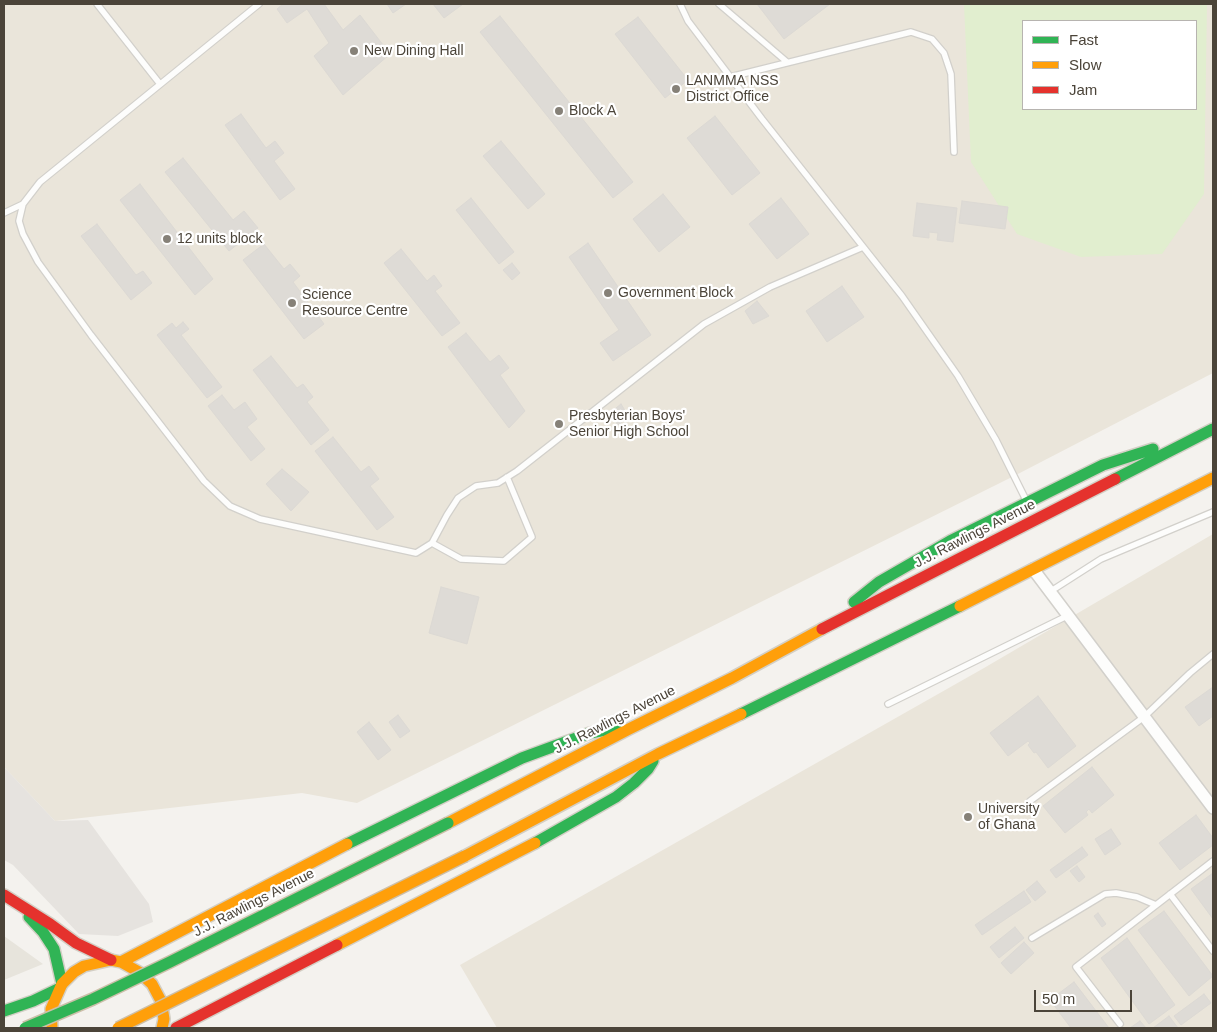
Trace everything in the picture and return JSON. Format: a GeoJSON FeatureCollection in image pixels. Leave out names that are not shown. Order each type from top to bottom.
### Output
{"type":"FeatureCollection","features":[{"type":"Feature","properties":{"kind":"main road","name":"J.J. Rawlings Avenue"},"geometry":{"type":"LineString","coordinates":[[25,1028],[93,999],[170,962],[448,823],[1213,429]]}},
{"type":"Feature","properties":{"kind":"main road"},"geometry":{"type":"LineString","coordinates":[[835,622],[879,582],[950,541],[1103,466],[1150,450],[1185,443]]}},
{"type":"Feature","properties":{"kind":"main road"},"geometry":{"type":"LineString","coordinates":[[118,1028],[465,856],[658,754],[851,662],[1213,478]]}},
{"type":"Feature","properties":{"kind":"main road"},"geometry":{"type":"LineString","coordinates":[[4,1012],[33,1001],[60,986],[74,972],[84,966],[116,961],[522,758],[612,727],[629,729]]}},
{"type":"Feature","properties":{"kind":"main road"},"geometry":{"type":"LineString","coordinates":[[176,1028],[555,833],[616,797],[648,770],[658,754]]}},
{"type":"Feature","properties":{"kind":"main road"},"geometry":{"type":"LineString","coordinates":[[4,895],[76,942],[139,972],[152,984],[161,1001],[164,1019],[162,1028]]}},
{"type":"Feature","properties":{"kind":"main road"},"geometry":{"type":"LineString","coordinates":[[16,902],[43,932],[54,949],[57,958],[60,986],[52,1009],[52,1028]]}},
{"type":"Feature","properties":{"kind":"street"},"geometry":{"type":"LineString","coordinates":[[1033,569],[1213,808]]}},
{"type":"Feature","properties":{"kind":"lane"},"geometry":{"type":"LineString","coordinates":[[97,4],[160,84]]}},
{"type":"Feature","properties":{"kind":"lane"},"geometry":{"type":"LineString","coordinates":[[259,4],[40,182],[23,204],[19,221],[23,234],[38,262],[91,335],[204,481],[230,506],[260,519],[416,553],[432,544],[446,515],[458,498],[476,486],[498,483],[518,471],[704,324],[770,287],[863,247]]}},
{"type":"Feature","properties":{"kind":"lane"},"geometry":{"type":"LineString","coordinates":[[680,4],[688,21],[902,296],[958,376],[996,440],[1027,502]]}},
{"type":"Feature","properties":{"kind":"lane"},"geometry":{"type":"LineString","coordinates":[[719,4],[787,62]]}},
{"type":"Feature","properties":{"kind":"lane"},"geometry":{"type":"LineString","coordinates":[[730,77],[911,32],[932,39],[944,53],[951,74],[954,152]]}},
{"type":"Feature","properties":{"kind":"lane"},"geometry":{"type":"LineString","coordinates":[[4,214],[23,204]]}},
{"type":"Feature","properties":{"kind":"lane"},"geometry":{"type":"LineString","coordinates":[[432,544],[462,559],[504,561],[532,537],[507,477]]}},
{"type":"Feature","properties":{"kind":"lane"},"geometry":{"type":"LineString","coordinates":[[1051,591],[1101,560],[1213,512]]}},
{"type":"Feature","properties":{"kind":"lane"},"geometry":{"type":"LineString","coordinates":[[888,704],[1069,615]]}},
{"type":"Feature","properties":{"kind":"lane"},"geometry":{"type":"LineString","coordinates":[[1030,801],[1144,717],[1213,654]]}},
{"type":"Feature","properties":{"kind":"lane"},"geometry":{"type":"LineString","coordinates":[[1120,1024],[1076,967],[1213,860]]}},
{"type":"Feature","properties":{"kind":"lane"},"geometry":{"type":"LineString","coordinates":[[1032,938],[1105,894],[1116,893],[1137,896],[1156,905]]}},
{"type":"Feature","properties":{"kind":"lane"},"geometry":{"type":"LineString","coordinates":[[1170,894],[1213,951]]}},
{"type":"Feature","properties":{"kind":"shaded area","name":"Presbyterian Boys' Senior High School"},"geometry":{"type":"Polygon","coordinates":[[[4,4],[1213,4],[1213,373],[1014,476],[357,803],[302,793],[55,821],[4,767],[4,4]]]}},
{"type":"Feature","properties":{"kind":"shaded area","name":"University of Ghana"},"geometry":{"type":"Polygon","coordinates":[[[1213,534],[1213,1028],[497,1028],[460,965],[984,668],[1213,534]]]}},
{"type":"Feature","properties":{"kind":"shaded area"},"geometry":{"type":"Polygon","coordinates":[[[4,767],[55,821],[88,820],[149,904],[153,922],[118,936],[79,934],[13,865],[4,860],[4,767]]]}},
{"type":"Feature","properties":{"kind":"shaded area"},"geometry":{"type":"Polygon","coordinates":[[[4,936],[43,964],[4,980],[4,936]]]}},
{"type":"Feature","properties":{"kind":"green space"},"geometry":{"type":"Polygon","coordinates":[[[964,4],[1207,4],[1204,194],[1162,254],[1081,257],[1017,234],[971,162],[964,4]]]}},
{"type":"Feature","properties":{"kind":"building","name":"New Dining Hall"},"geometry":{"type":"Polygon","coordinates":[[[283,4],[324,4],[343,30],[360,15],[390,54],[343,95],[314,56],[329,43],[307,9],[287,23],[277,9],[283,4]]]}},
{"type":"Feature","properties":{"kind":"building"},"geometry":{"type":"Polygon","coordinates":[[[387,4],[406,4],[393,13],[387,4]]]}},
{"type":"Feature","properties":{"kind":"building"},"geometry":{"type":"Polygon","coordinates":[[[433,4],[463,4],[444,18],[433,4]]]}},
{"type":"Feature","properties":{"kind":"building"},"geometry":{"type":"Polygon","coordinates":[[[757,4],[830,4],[784,39],[757,4]]]}},
{"type":"Feature","properties":{"kind":"building","name":"Block A"},"geometry":{"type":"Polygon","coordinates":[[[500,16],[633,182],[613,198],[480,32],[500,16]]]}},
{"type":"Feature","properties":{"kind":"building"},"geometry":{"type":"Polygon","coordinates":[[[638,17],[688,80],[665,98],[615,34],[638,17]]]}},
{"type":"Feature","properties":{"kind":"building"},"geometry":{"type":"Polygon","coordinates":[[[241,114],[266,148],[275,141],[284,153],[274,161],[295,189],[280,200],[225,125],[241,114]]]}},
{"type":"Feature","properties":{"kind":"building"},"geometry":{"type":"Polygon","coordinates":[[[715,116],[760,173],[732,195],[687,138],[715,116]]]}},
{"type":"Feature","properties":{"kind":"building"},"geometry":{"type":"Polygon","coordinates":[[[501,141],[545,194],[528,209],[483,156],[501,141]]]}},
{"type":"Feature","properties":{"kind":"building"},"geometry":{"type":"Polygon","coordinates":[[[183,158],[233,220],[244,211],[258,228],[229,251],[165,172],[183,158]]]}},
{"type":"Feature","properties":{"kind":"building","name":"12 units block"},"geometry":{"type":"Polygon","coordinates":[[[140,184],[213,279],[195,295],[120,200],[140,184]]]}},
{"type":"Feature","properties":{"kind":"building"},"geometry":{"type":"Polygon","coordinates":[[[663,194],[690,227],[659,252],[633,219],[663,194]]]}},
{"type":"Feature","properties":{"kind":"building"},"geometry":{"type":"Polygon","coordinates":[[[471,198],[514,252],[499,264],[456,210],[471,198]]]}},
{"type":"Feature","properties":{"kind":"building"},"geometry":{"type":"Polygon","coordinates":[[[781,198],[809,234],[777,259],[749,224],[781,198]]]}},
{"type":"Feature","properties":{"kind":"building"},"geometry":{"type":"Polygon","coordinates":[[[962,201],[1008,207],[1005,229],[959,223],[962,201]]]}},
{"type":"Feature","properties":{"kind":"building"},"geometry":{"type":"Polygon","coordinates":[[[917,203],[957,208],[953,242],[937,240],[938,233],[929,232],[929,238],[913,236],[917,203]]]}},
{"type":"Feature","properties":{"kind":"building"},"geometry":{"type":"Polygon","coordinates":[[[97,224],[136,275],[143,271],[152,283],[131,300],[81,236],[97,224]]]}},
{"type":"Feature","properties":{"kind":"building","name":"Government Block"},"geometry":{"type":"Polygon","coordinates":[[[588,243],[651,335],[613,361],[600,343],[619,330],[569,257],[588,243]]]}},
{"type":"Feature","properties":{"kind":"building","name":"Science Resource Centre"},"geometry":{"type":"Polygon","coordinates":[[[264,244],[284,269],[290,264],[300,276],[293,282],[324,324],[304,339],[243,260],[264,244]]]}},
{"type":"Feature","properties":{"kind":"building"},"geometry":{"type":"Polygon","coordinates":[[[401,249],[427,281],[434,275],[442,286],[435,291],[460,323],[442,336],[384,263],[401,249]]]}},
{"type":"Feature","properties":{"kind":"building"},"geometry":{"type":"Polygon","coordinates":[[[512,263],[520,273],[512,280],[503,270],[512,263]]]}},
{"type":"Feature","properties":{"kind":"building"},"geometry":{"type":"Polygon","coordinates":[[[842,286],[864,317],[827,342],[806,311],[842,286]]]}},
{"type":"Feature","properties":{"kind":"building"},"geometry":{"type":"Polygon","coordinates":[[[757,301],[769,316],[753,324],[745,311],[757,301]]]}},
{"type":"Feature","properties":{"kind":"building"},"geometry":{"type":"Polygon","coordinates":[[[183,322],[189,329],[181,335],[222,387],[207,398],[157,335],[172,323],[176,328],[183,322]]]}},
{"type":"Feature","properties":{"kind":"building"},"geometry":{"type":"Polygon","coordinates":[[[466,333],[490,362],[499,355],[509,368],[500,375],[525,411],[509,428],[448,347],[466,333]]]}},
{"type":"Feature","properties":{"kind":"building"},"geometry":{"type":"Polygon","coordinates":[[[271,356],[297,388],[303,384],[313,397],[307,402],[329,430],[311,445],[253,370],[271,356]]]}},
{"type":"Feature","properties":{"kind":"building"},"geometry":{"type":"Polygon","coordinates":[[[222,395],[234,410],[245,402],[257,419],[247,427],[265,449],[251,461],[208,406],[222,395]]]}},
{"type":"Feature","properties":{"kind":"building"},"geometry":{"type":"Polygon","coordinates":[[[621,404],[629,417],[618,425],[610,413],[621,404]]]}},
{"type":"Feature","properties":{"kind":"building"},"geometry":{"type":"Polygon","coordinates":[[[333,437],[361,472],[369,466],[379,479],[370,486],[394,517],[377,530],[315,451],[333,437]]]}},
{"type":"Feature","properties":{"kind":"building"},"geometry":{"type":"Polygon","coordinates":[[[282,469],[309,492],[291,511],[266,484],[282,469]]]}},
{"type":"Feature","properties":{"kind":"building"},"geometry":{"type":"Polygon","coordinates":[[[441,587],[479,597],[467,644],[429,633],[441,587]]]}},
{"type":"Feature","properties":{"kind":"building"},"geometry":{"type":"Polygon","coordinates":[[[1213,687],[1213,716],[1199,726],[1185,707],[1213,687]]]}},
{"type":"Feature","properties":{"kind":"building"},"geometry":{"type":"Polygon","coordinates":[[[1038,696],[1076,746],[1048,768],[1028,745],[1030,743],[1028,741],[1008,756],[990,733],[1038,696]]]}},
{"type":"Feature","properties":{"kind":"building"},"geometry":{"type":"Polygon","coordinates":[[[398,715],[410,731],[400,738],[389,722],[398,715]]]}},
{"type":"Feature","properties":{"kind":"building"},"geometry":{"type":"Polygon","coordinates":[[[369,722],[391,750],[378,760],[357,732],[369,722]]]}},
{"type":"Feature","properties":{"kind":"building"},"geometry":{"type":"Polygon","coordinates":[[[1092,767],[1114,795],[1092,813],[1089,809],[1086,812],[1088,815],[1065,833],[1043,806],[1092,767]]]}},
{"type":"Feature","properties":{"kind":"building"},"geometry":{"type":"Polygon","coordinates":[[[1196,815],[1213,838],[1213,845],[1180,870],[1159,843],[1196,815]]]}},
{"type":"Feature","properties":{"kind":"building"},"geometry":{"type":"Polygon","coordinates":[[[1111,829],[1121,844],[1105,855],[1095,839],[1111,829]]]}},
{"type":"Feature","properties":{"kind":"building"},"geometry":{"type":"Polygon","coordinates":[[[1082,847],[1088,855],[1056,878],[1050,870],[1082,847]]]}},
{"type":"Feature","properties":{"kind":"building"},"geometry":{"type":"Polygon","coordinates":[[[1077,866],[1085,877],[1079,882],[1070,871],[1077,866]]]}},
{"type":"Feature","properties":{"kind":"building"},"geometry":{"type":"Polygon","coordinates":[[[1213,873],[1213,919],[1191,889],[1213,873]]]}},
{"type":"Feature","properties":{"kind":"building"},"geometry":{"type":"Polygon","coordinates":[[[1037,881],[1046,892],[1035,901],[1026,890],[1037,881]]]}},
{"type":"Feature","properties":{"kind":"building"},"geometry":{"type":"Polygon","coordinates":[[[1024,891],[1031,902],[982,935],[975,925],[1024,891]]]}},
{"type":"Feature","properties":{"kind":"building"},"geometry":{"type":"Polygon","coordinates":[[[1164,911],[1213,976],[1189,996],[1138,930],[1164,911]]]}},
{"type":"Feature","properties":{"kind":"building"},"geometry":{"type":"Polygon","coordinates":[[[1098,913],[1106,924],[1102,927],[1094,916],[1098,913]]]}},
{"type":"Feature","properties":{"kind":"building"},"geometry":{"type":"Polygon","coordinates":[[[1015,927],[1024,938],[999,958],[990,947],[1015,927]]]}},
{"type":"Feature","properties":{"kind":"building"},"geometry":{"type":"Polygon","coordinates":[[[1127,938],[1175,1005],[1149,1024],[1101,958],[1127,938]]]}},
{"type":"Feature","properties":{"kind":"building"},"geometry":{"type":"Polygon","coordinates":[[[1024,942],[1034,953],[1011,974],[1001,963],[1024,942]]]}},
{"type":"Feature","properties":{"kind":"building"},"geometry":{"type":"Polygon","coordinates":[[[1074,982],[1109,1028],[1071,1028],[1050,1000],[1074,982]]]}},
{"type":"Feature","properties":{"kind":"building"},"geometry":{"type":"Polygon","coordinates":[[[1204,994],[1211,1003],[1181,1025],[1174,1016],[1204,994]]]}},
{"type":"Feature","properties":{"kind":"building"},"geometry":{"type":"Polygon","coordinates":[[[1169,1016],[1178,1028],[1153,1028],[1169,1016]]]}},
{"type":"Feature","properties":{"kind":"building"},"geometry":{"type":"Polygon","coordinates":[[[1140,1021],[1146,1028],[1130,1028],[1140,1021]]]}},
{"type":"Feature","properties":{"kind":"traffic: fast"},"geometry":{"type":"LineString","coordinates":[[1115,479],[1213,429]]}},
{"type":"Feature","properties":{"kind":"traffic: fast"},"geometry":{"type":"LineString","coordinates":[[854,602],[879,582],[950,541],[1103,465],[1153,449]]}},
{"type":"Feature","properties":{"kind":"traffic: fast"},"geometry":{"type":"LineString","coordinates":[[741,714],[960,606]]}},
{"type":"Feature","properties":{"kind":"traffic: fast"},"geometry":{"type":"LineString","coordinates":[[347,844],[522,758],[590,733],[616,728]]}},
{"type":"Feature","properties":{"kind":"traffic: fast"},"geometry":{"type":"LineString","coordinates":[[535,843],[616,797],[634,783],[653,761]]}},
{"type":"Feature","properties":{"kind":"traffic: fast"},"geometry":{"type":"LineString","coordinates":[[25,1028],[93,999],[170,962],[448,823]]}},
{"type":"Feature","properties":{"kind":"traffic: fast"},"geometry":{"type":"LineString","coordinates":[[29,917],[43,932],[54,949],[62,984]]}},
{"type":"Feature","properties":{"kind":"traffic: fast"},"geometry":{"type":"LineString","coordinates":[[4,1011],[33,1001],[58,989]]}},
{"type":"Feature","properties":{"kind":"traffic: slow"},"geometry":{"type":"LineString","coordinates":[[960,606],[1213,478]]}},
{"type":"Feature","properties":{"kind":"traffic: slow"},"geometry":{"type":"LineString","coordinates":[[448,823],[732,678],[822,629]]}},
{"type":"Feature","properties":{"kind":"traffic: slow"},"geometry":{"type":"LineString","coordinates":[[465,856],[658,754],[741,714]]}},
{"type":"Feature","properties":{"kind":"traffic: slow"},"geometry":{"type":"LineString","coordinates":[[337,945],[535,843]]}},
{"type":"Feature","properties":{"kind":"traffic: slow"},"geometry":{"type":"LineString","coordinates":[[121,962],[347,844]]}},
{"type":"Feature","properties":{"kind":"traffic: slow"},"geometry":{"type":"LineString","coordinates":[[118,1028],[465,856]]}},
{"type":"Feature","properties":{"kind":"traffic: slow"},"geometry":{"type":"LineString","coordinates":[[52,1028],[51,1009],[62,984],[74,972],[84,966],[111,960],[121,962],[139,972],[152,984],[161,1001],[164,1019],[162,1028]]}},
{"type":"Feature","properties":{"kind":"traffic: jam"},"geometry":{"type":"LineString","coordinates":[[822,629],[1115,479]]}},
{"type":"Feature","properties":{"kind":"traffic: jam"},"geometry":{"type":"LineString","coordinates":[[4,895],[76,943],[111,960]]}},
{"type":"Feature","properties":{"kind":"traffic: jam"},"geometry":{"type":"LineString","coordinates":[[176,1028],[337,945]]}},
{"type":"Feature","properties":{"kind":"place","name":"New Dining Hall"},"geometry":{"type":"Point","coordinates":[354,51]}},
{"type":"Feature","properties":{"kind":"place","name":"LANMMA NSS District Office"},"geometry":{"type":"Point","coordinates":[676,89]}},
{"type":"Feature","properties":{"kind":"place","name":"Block A"},"geometry":{"type":"Point","coordinates":[559,111]}},
{"type":"Feature","properties":{"kind":"place","name":"12 units block"},"geometry":{"type":"Point","coordinates":[167,239]}},
{"type":"Feature","properties":{"kind":"place","name":"Government Block"},"geometry":{"type":"Point","coordinates":[608,293]}},
{"type":"Feature","properties":{"kind":"place","name":"Science Resource Centre"},"geometry":{"type":"Point","coordinates":[292,303]}},
{"type":"Feature","properties":{"kind":"place","name":"Presbyterian Boys' Senior High School"},"geometry":{"type":"Point","coordinates":[559,424]}},
{"type":"Feature","properties":{"kind":"place","name":"University of Ghana"},"geometry":{"type":"Point","coordinates":[968,817]}}]}
